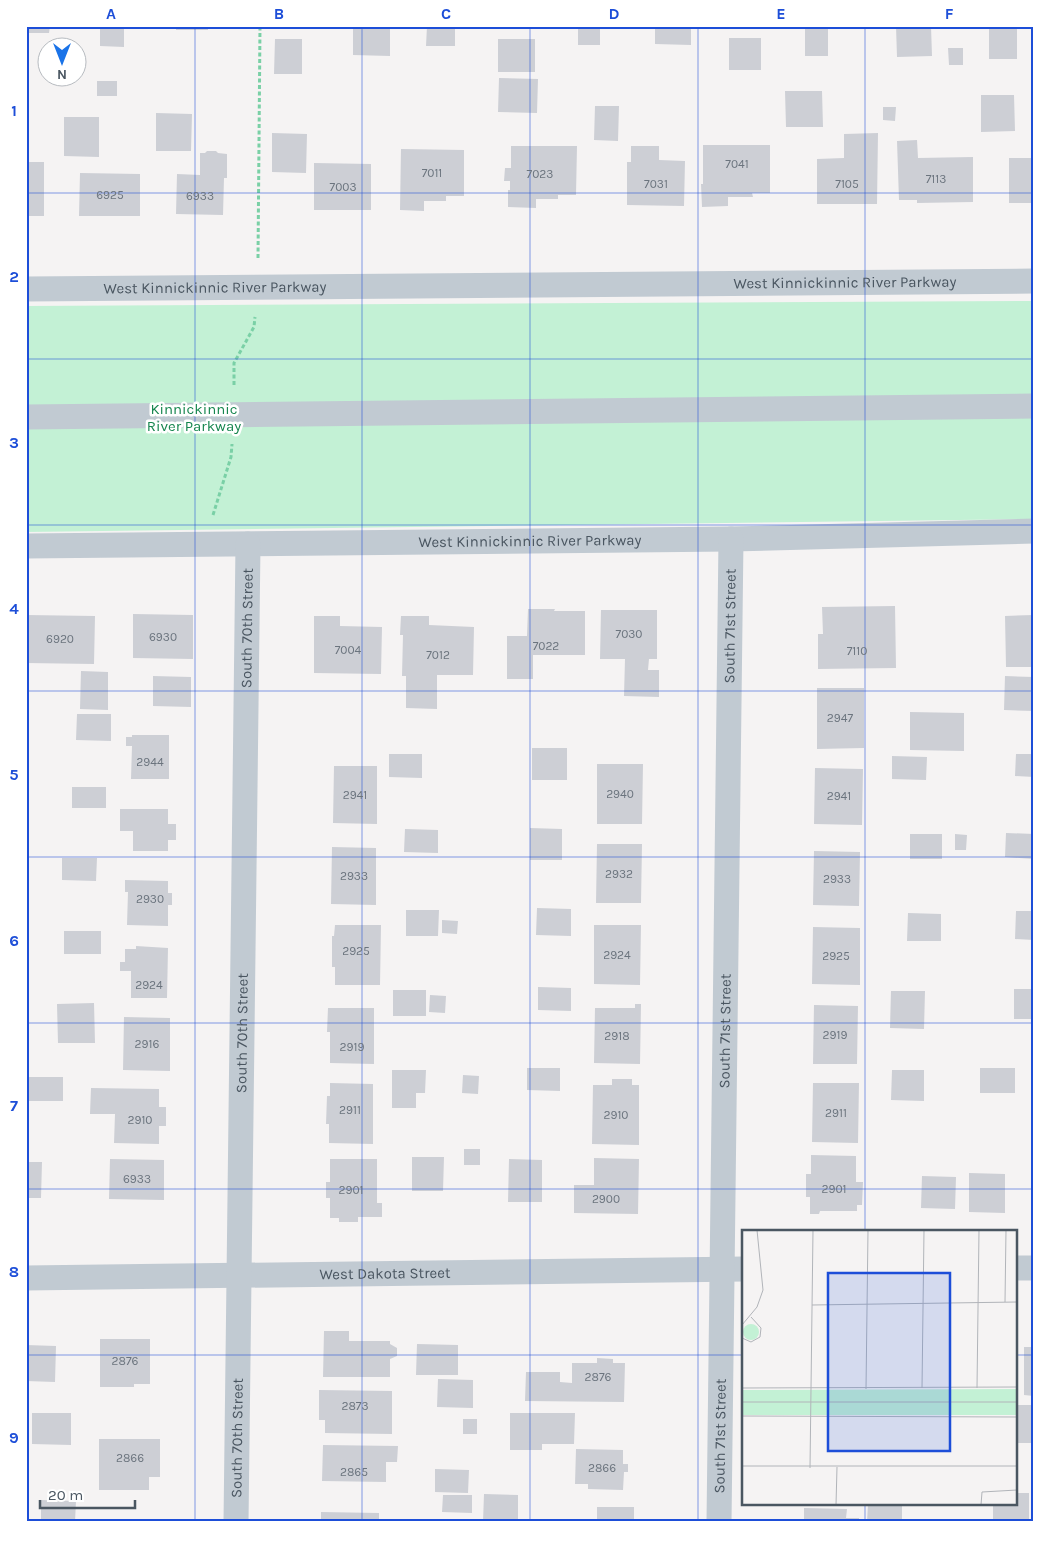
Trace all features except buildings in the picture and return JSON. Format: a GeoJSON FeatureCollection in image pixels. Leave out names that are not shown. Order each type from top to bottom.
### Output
{"type":"FeatureCollection","features":[{"type":"Feature","properties":{"kind":"street","name":"West Kinnickinnic River Parkway"},"geometry":{"type":"LineString","coordinates":[[26,289],[1034,281]]}},
{"type":"Feature","properties":{"kind":"street"},"geometry":{"type":"LineString","coordinates":[[26,417],[1034,406]]}},
{"type":"Feature","properties":{"kind":"street","name":"West Kinnickinnic River Parkway"},"geometry":{"type":"LineString","coordinates":[[26,546],[732,539],[1034,531]]}},
{"type":"Feature","properties":{"kind":"street","name":"South 71st Street"},"geometry":{"type":"LineString","coordinates":[[719,1522],[734,1269],[732,539]]}},
{"type":"Feature","properties":{"kind":"street","name":"South 70th Street"},"geometry":{"type":"LineString","coordinates":[[236,1522],[248,544]]}},
{"type":"Feature","properties":{"kind":"street"},"geometry":{"type":"LineString","coordinates":[[1018,1268],[1034,1268]]}},
{"type":"Feature","properties":{"kind":"street","name":"West Dakota Street"},"geometry":{"type":"LineString","coordinates":[[26,1278],[734,1269]]}},
{"type":"Feature","properties":{"kind":"path"},"geometry":{"type":"LineString","coordinates":[[258,286],[260,26]]}},
{"type":"Feature","properties":{"kind":"green space","name":"Kinnickinnic River Parkway"},"geometry":{"type":"Polygon","coordinates":[[[1034,301],[1034,519],[26,532],[26,306],[1034,301]]]}}]}
